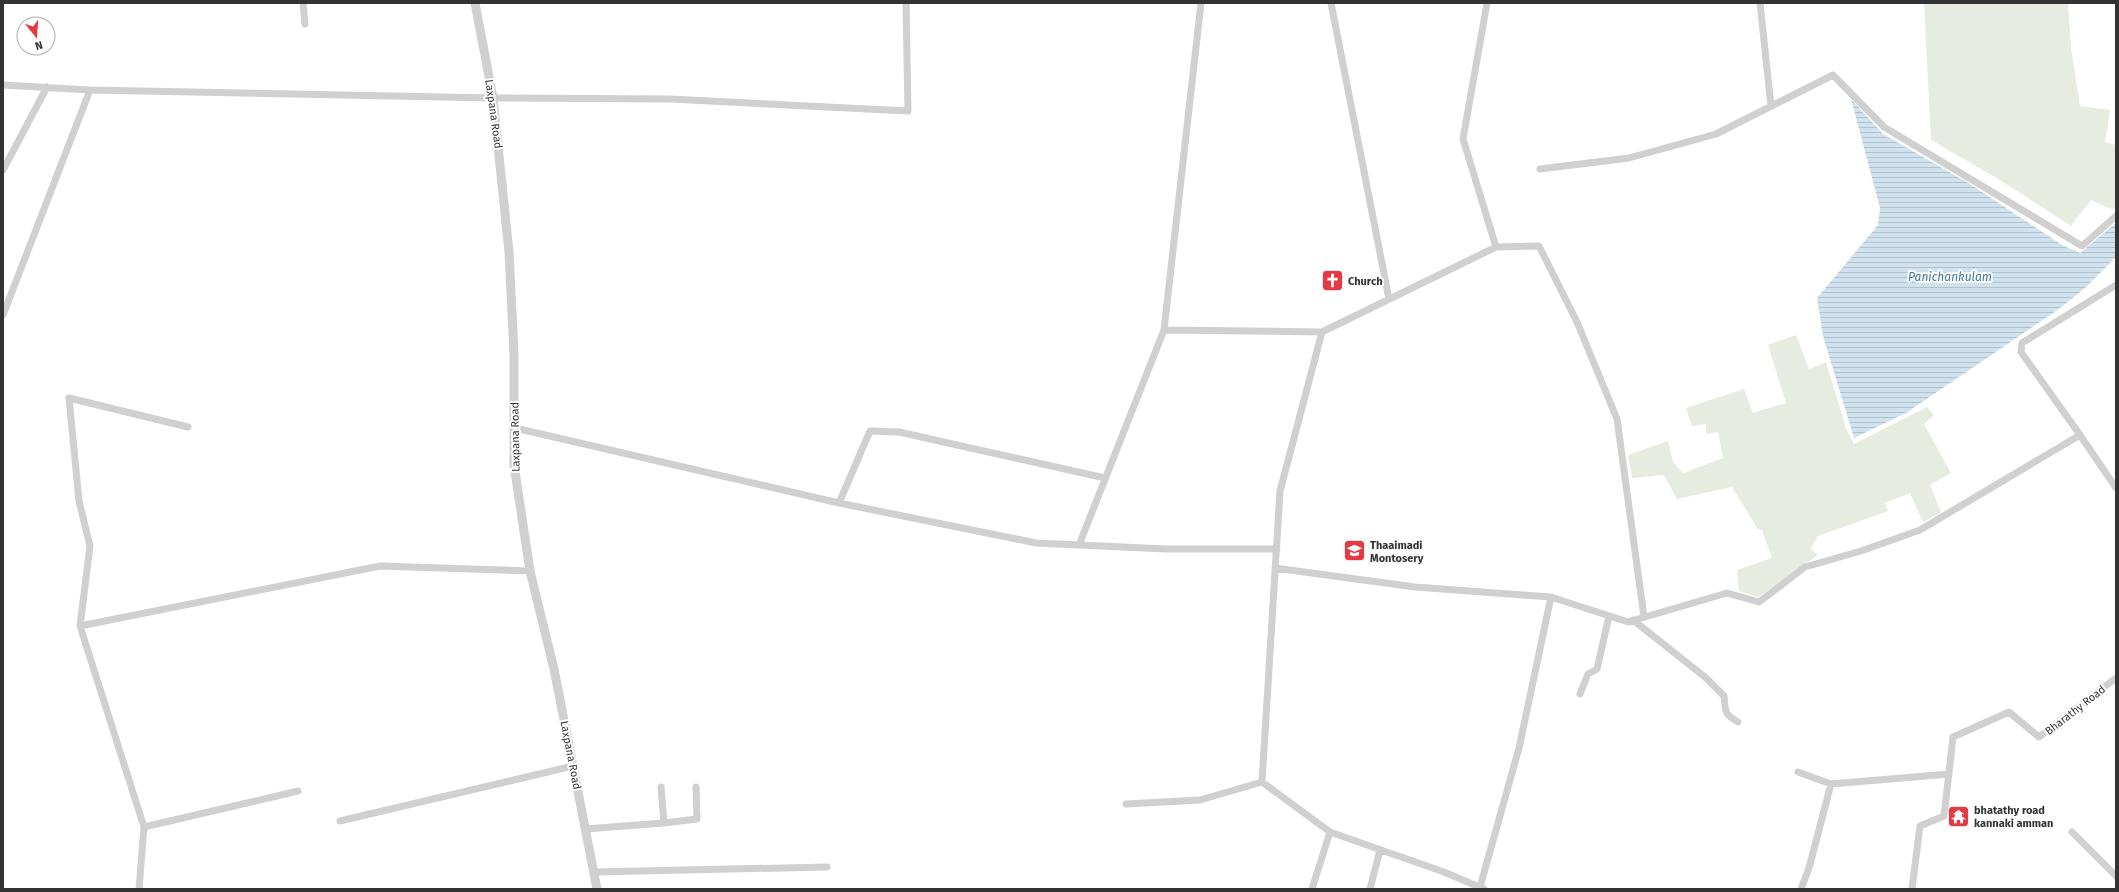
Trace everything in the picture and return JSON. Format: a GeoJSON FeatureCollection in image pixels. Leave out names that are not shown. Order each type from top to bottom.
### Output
{"type":"FeatureCollection","features":[{"type":"Feature","properties":{"kind":"street"},"geometry":{"type":"LineString","coordinates":[[303,3],[305,24]]}},
{"type":"Feature","properties":{"kind":"street","name":"Laxpana Road"},"geometry":{"type":"LineString","coordinates":[[475,3],[493,98],[509,252],[514,354],[514,465],[530,571],[554,669],[597,889]]}},
{"type":"Feature","properties":{"kind":"street"},"geometry":{"type":"LineString","coordinates":[[3,85],[90,90],[493,98],[670,99],[908,111],[906,3]]}},
{"type":"Feature","properties":{"kind":"street"},"geometry":{"type":"LineString","coordinates":[[1080,545],[1164,330],[1201,3]]}},
{"type":"Feature","properties":{"kind":"street"},"geometry":{"type":"LineString","coordinates":[[1331,3],[1389,299]]}},
{"type":"Feature","properties":{"kind":"street"},"geometry":{"type":"LineString","coordinates":[[1487,3],[1463,139],[1496,247]]}},
{"type":"Feature","properties":{"kind":"street"},"geometry":{"type":"LineString","coordinates":[[1760,3],[1771,106]]}},
{"type":"Feature","properties":{"kind":"street"},"geometry":{"type":"LineString","coordinates":[[1540,169],[1629,158],[1716,134],[1833,75],[1884,127],[2082,246],[2116,216]]}},
{"type":"Feature","properties":{"kind":"street"},"geometry":{"type":"LineString","coordinates":[[3,170],[47,87]]}},
{"type":"Feature","properties":{"kind":"street"},"geometry":{"type":"LineString","coordinates":[[3,315],[90,90]]}},
{"type":"Feature","properties":{"kind":"street"},"geometry":{"type":"LineString","coordinates":[[1164,330],[1322,332],[1496,247],[1539,246],[1577,322],[1617,419],[1644,617]]}},
{"type":"Feature","properties":{"kind":"street"},"geometry":{"type":"LineString","coordinates":[[2116,285],[2022,343],[2020,346],[2021,352],[2116,488]]}},
{"type":"Feature","properties":{"kind":"street"},"geometry":{"type":"LineString","coordinates":[[1262,782],[1280,491],[1322,332]]}},
{"type":"Feature","properties":{"kind":"street"},"geometry":{"type":"LineString","coordinates":[[139,889],[144,827],[80,626],[90,546],[79,501],[68,398],[188,427]]}},
{"type":"Feature","properties":{"kind":"street"},"geometry":{"type":"LineString","coordinates":[[515,428],[839,503],[1036,543],[1166,549],[1277,549]]}},
{"type":"Feature","properties":{"kind":"street"},"geometry":{"type":"LineString","coordinates":[[839,503],[870,431],[899,432],[1105,478]]}},
{"type":"Feature","properties":{"kind":"street"},"geometry":{"type":"LineString","coordinates":[[1275,568],[1415,587],[1551,597],[1628,622],[1727,593],[1759,602],[1804,567],[1861,551],[1920,530],[2080,435]]}},
{"type":"Feature","properties":{"kind":"street"},"geometry":{"type":"LineString","coordinates":[[80,626],[380,566],[530,571]]}},
{"type":"Feature","properties":{"kind":"street"},"geometry":{"type":"LineString","coordinates":[[1262,782],[1330,832],[1444,872],[1482,888],[1519,748],[1551,597]]}},
{"type":"Feature","properties":{"kind":"street"},"geometry":{"type":"LineString","coordinates":[[1580,694],[1588,674],[1597,669],[1609,616]]}},
{"type":"Feature","properties":{"kind":"street"},"geometry":{"type":"LineString","coordinates":[[1633,620],[1705,677],[1724,696],[1725,710],[1728,715],[1738,722]]}},
{"type":"Feature","properties":{"kind":"street","name":"Bharathy Road"},"geometry":{"type":"LineString","coordinates":[[1912,889],[1920,826],[1944,816],[1953,737],[2009,712],[2040,737],[2116,678]]}},
{"type":"Feature","properties":{"kind":"street"},"geometry":{"type":"LineString","coordinates":[[340,821],[573,766]]}},
{"type":"Feature","properties":{"kind":"street"},"geometry":{"type":"LineString","coordinates":[[1798,772],[1831,784],[1949,774]]}},
{"type":"Feature","properties":{"kind":"street"},"geometry":{"type":"LineString","coordinates":[[1126,804],[1200,800],[1262,782]]}},
{"type":"Feature","properties":{"kind":"street"},"geometry":{"type":"LineString","coordinates":[[1801,889],[1809,868],[1831,784]]}},
{"type":"Feature","properties":{"kind":"street"},"geometry":{"type":"LineString","coordinates":[[661,787],[664,823]]}},
{"type":"Feature","properties":{"kind":"street"},"geometry":{"type":"LineString","coordinates":[[585,829],[697,819],[696,787]]}},
{"type":"Feature","properties":{"kind":"street"},"geometry":{"type":"LineString","coordinates":[[144,827],[298,791]]}},
{"type":"Feature","properties":{"kind":"street"},"geometry":{"type":"LineString","coordinates":[[1312,889],[1330,832]]}},
{"type":"Feature","properties":{"kind":"street"},"geometry":{"type":"LineString","coordinates":[[2072,832],[2116,876]]}},
{"type":"Feature","properties":{"kind":"street"},"geometry":{"type":"LineString","coordinates":[[1370,889],[1380,850]]}},
{"type":"Feature","properties":{"kind":"street"},"geometry":{"type":"LineString","coordinates":[[594,872],[827,867]]}},
{"type":"Feature","properties":{"kind":"shaded area"},"geometry":{"type":"Polygon","coordinates":[[[1924,3],[2068,3],[2071,48],[2080,106],[2110,110],[2105,142],[2116,145],[2116,207],[2113,210],[2091,200],[2071,226],[2000,180],[1931,140],[1924,3]]]}},
{"type":"Feature","properties":{"kind":"shaded area"},"geometry":{"type":"Polygon","coordinates":[[[1796,335],[1809,369],[1826,362],[1846,428],[1854,444],[1927,407],[1934,415],[1924,424],[1951,473],[1930,485],[1941,512],[1923,522],[1910,493],[1885,503],[1888,511],[1818,536],[1810,549],[1818,555],[1758,597],[1739,591],[1737,570],[1772,558],[1762,530],[1758,529],[1732,487],[1677,499],[1664,475],[1632,478],[1628,455],[1668,441],[1673,462],[1683,473],[1723,458],[1718,432],[1706,434],[1706,424],[1692,426],[1686,408],[1744,389],[1753,413],[1786,403],[1768,345],[1796,335]]]}},
{"type":"Feature","properties":{"kind":"water","name":"Panichankulam"},"geometry":{"type":"Polygon","coordinates":[[[1851,99],[1883,134],[1970,184],[2062,245],[2080,253],[2116,223],[2116,257],[2085,288],[2059,309],[1906,413],[1854,438],[1823,336],[1817,298],[1878,225],[1880,208],[1851,99]]]}},
{"type":"Feature","properties":{"kind":"place","name":"Church"},"geometry":{"type":"Point","coordinates":[1332,281]}},
{"type":"Feature","properties":{"kind":"place","name":"Thaaimadi Montosery"},"geometry":{"type":"Point","coordinates":[1354,551]}},
{"type":"Feature","properties":{"kind":"place","name":"bhatathy road kannaki amman"},"geometry":{"type":"Point","coordinates":[1958,816]}}]}
